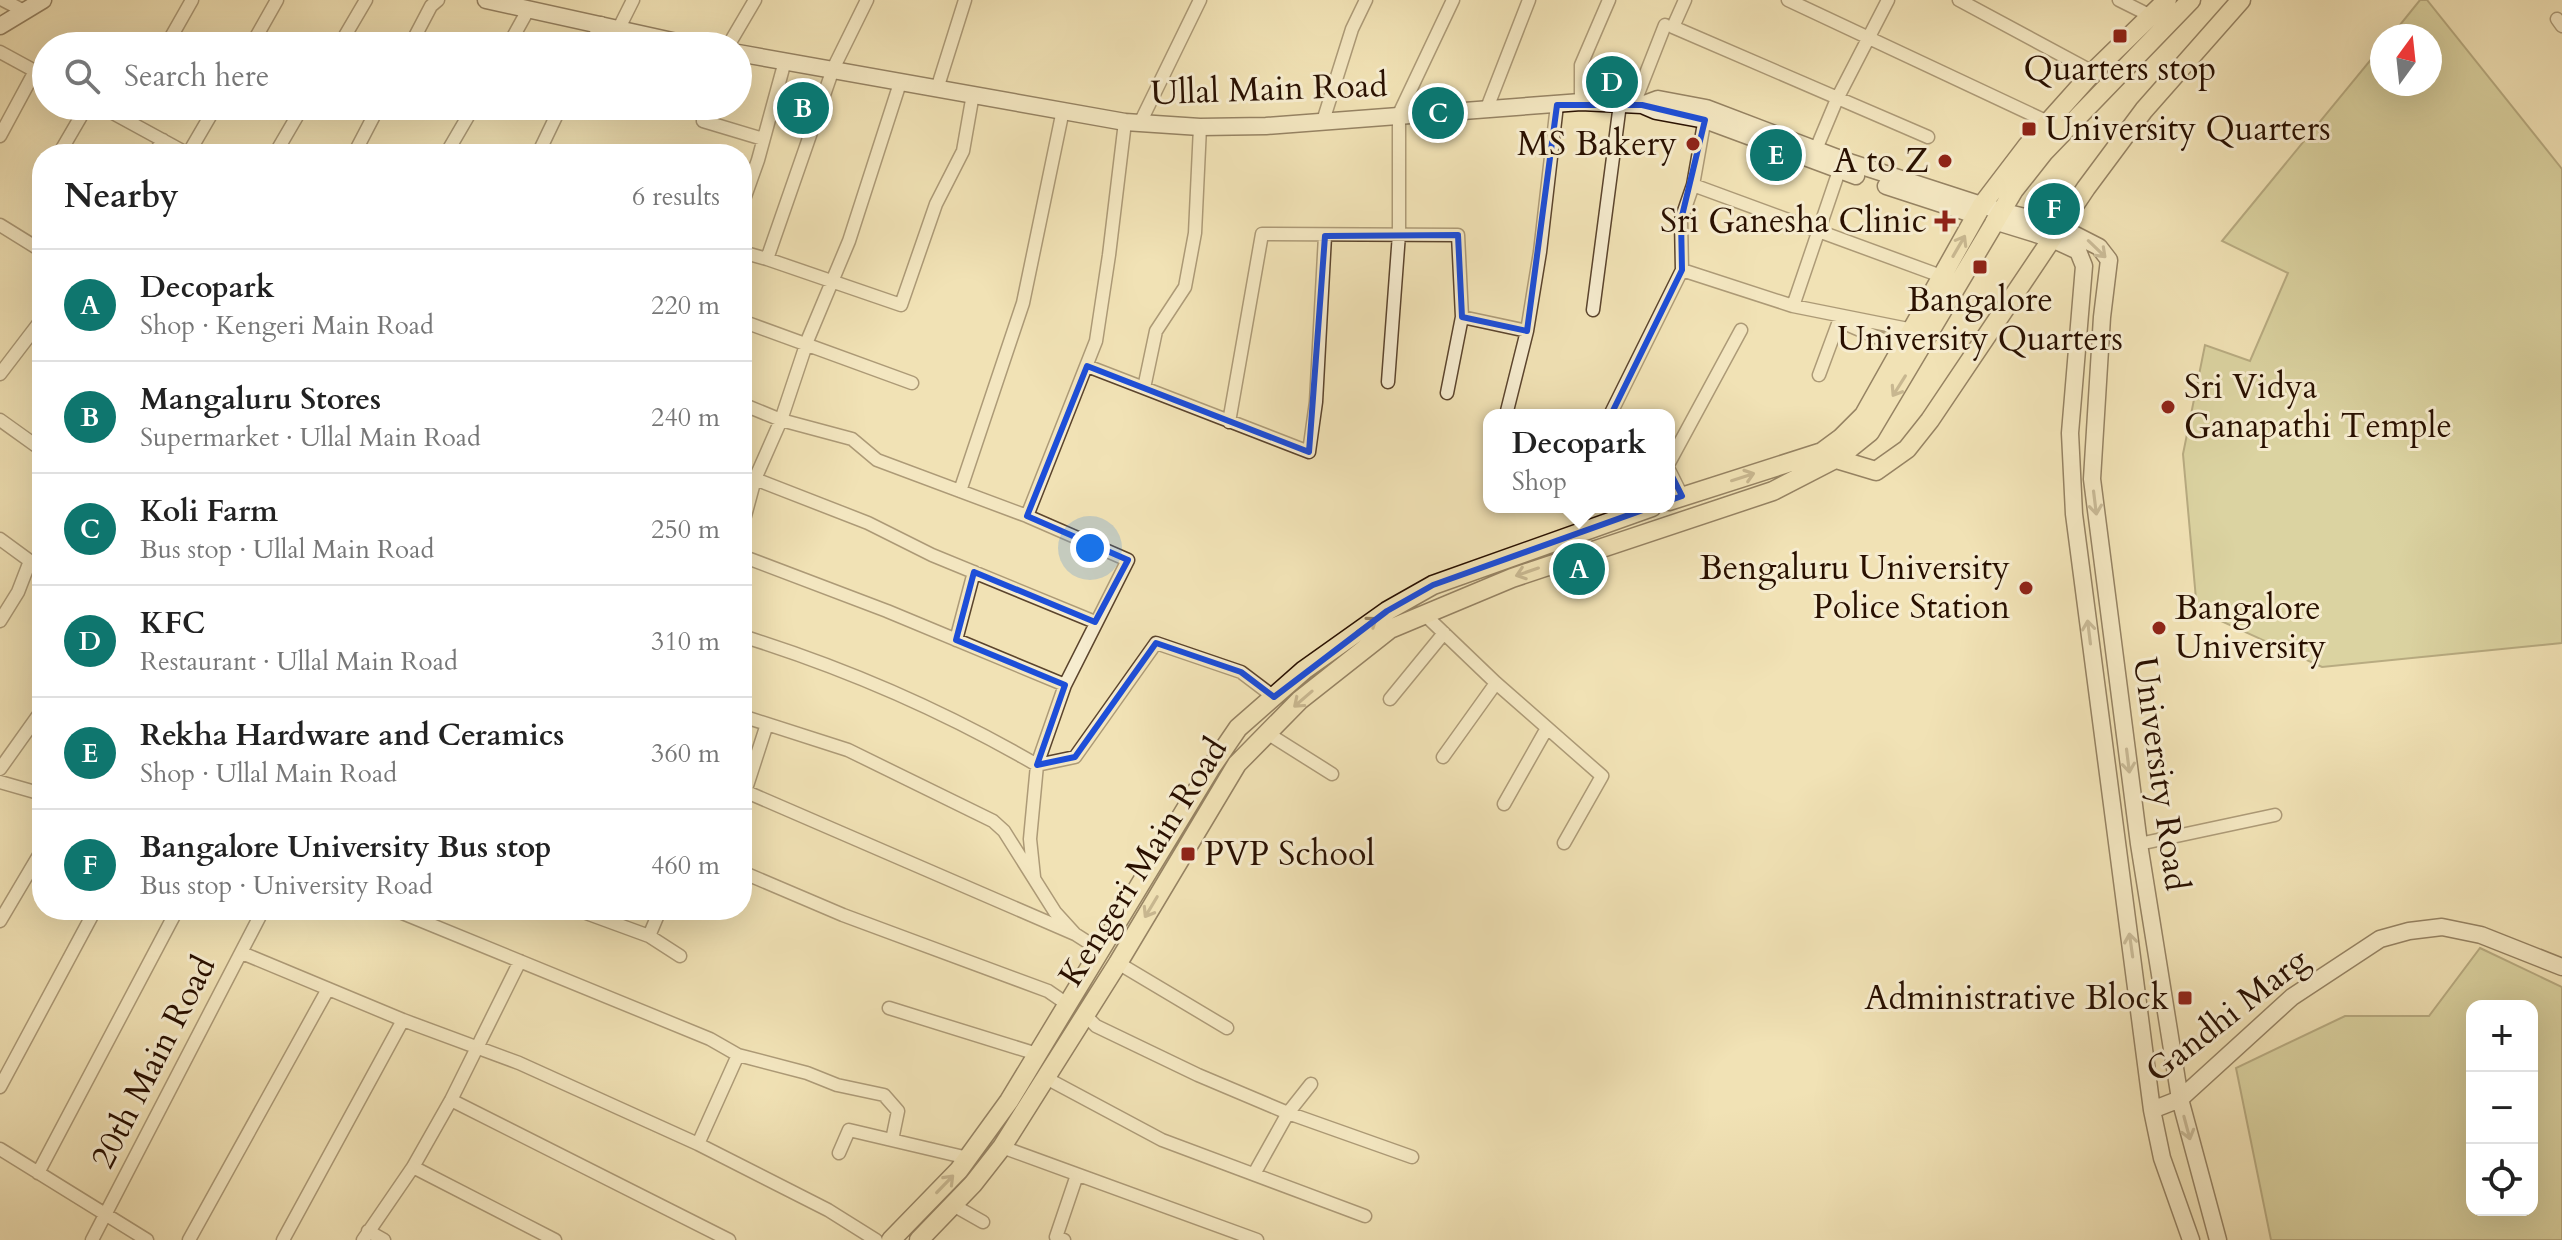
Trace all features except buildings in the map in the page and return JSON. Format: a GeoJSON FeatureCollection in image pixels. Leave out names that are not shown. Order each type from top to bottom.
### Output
{"type":"FeatureCollection","features":[{"type":"Feature","properties":{"kind":"main road"},"geometry":{"type":"LineString","coordinates":[[0,26],[43,0]]}},
{"type":"Feature","properties":{"kind":"main road"},"geometry":{"type":"LineString","coordinates":[[486,0],[636,32]]}},
{"type":"Feature","properties":{"kind":"main road","name":"Kengeri Main Road"},"geometry":{"type":"LineString","coordinates":[[919,1240],[1002,1147],[1118,963],[1237,764],[1300,700],[1390,629],[1512,578],[1773,491],[1870,432],[1919,355],[1988,213],[2027,146],[2093,72],[2167,0]]}},
{"type":"Feature","properties":{"kind":"main road","name":"Kengeri Main Road"},"geometry":{"type":"LineString","coordinates":[[1832,453],[1864,415],[1941,276],[1988,213],[2191,0]]}},
{"type":"Feature","properties":{"kind":"main road"},"geometry":{"type":"LineString","coordinates":[[1832,453],[1876,471],[1907,449],[1962,374],[2086,188],[2144,110],[2241,0]]}},
{"type":"Feature","properties":{"kind":"main road","name":"Ullal Main Road"},"geometry":{"type":"LineString","coordinates":[[752,55],[1133,123],[1200,127],[1581,102],[1632,104],[1656,111],[1706,114],[1814,155]]}},
{"type":"Feature","properties":{"kind":"main road","name":"University Road"},"geometry":{"type":"LineString","coordinates":[[1814,155],[2099,247],[2109,260],[2100,342],[2092,479],[2139,844],[2180,1099],[2218,1240]]}},
{"type":"Feature","properties":{"kind":"main road","name":"University Road"},"geometry":{"type":"LineString","coordinates":[[2056,233],[2078,251],[2084,266],[2070,433],[2071,479],[2152,1110],[2162,1158],[2191,1240]]}},
{"type":"Feature","properties":{"kind":"main road"},"geometry":{"type":"LineString","coordinates":[[2077,340],[2100,342]]}},
{"type":"Feature","properties":{"kind":"main road","name":"Kengeri Main Road"},"geometry":{"type":"LineString","coordinates":[[1675,498],[1822,452],[1832,453]]}},
{"type":"Feature","properties":{"kind":"main road","name":"Kengeri Main Road"},"geometry":{"type":"LineString","coordinates":[[891,1240],[968,1158],[1009,1101],[1210,769],[1238,728],[1304,670],[1387,611],[1433,585],[1635,513]]}},
{"type":"Feature","properties":{"kind":"main road"},"geometry":{"type":"LineString","coordinates":[[2095,675],[2117,672]]}},
{"type":"Feature","properties":{"kind":"main road","name":"Gandhi Marg"},"geometry":{"type":"LineString","coordinates":[[2152,1110],[2180,1099],[2292,997],[2380,939],[2442,927],[2481,935],[2562,967]]}},
{"type":"Feature","properties":{"kind":"street"},"geometry":{"type":"LineString","coordinates":[[3,0],[24,11]]}},
{"type":"Feature","properties":{"kind":"street"},"geometry":{"type":"LineString","coordinates":[[174,32],[192,0]]}},
{"type":"Feature","properties":{"kind":"street"},"geometry":{"type":"LineString","coordinates":[[259,32],[277,0]]}},
{"type":"Feature","properties":{"kind":"street"},"geometry":{"type":"LineString","coordinates":[[347,32],[366,0]]}},
{"type":"Feature","properties":{"kind":"street"},"geometry":{"type":"LineString","coordinates":[[417,32],[431,6],[438,0]]}},
{"type":"Feature","properties":{"kind":"street"},"geometry":{"type":"LineString","coordinates":[[619,28],[633,0]]}},
{"type":"Feature","properties":{"kind":"street"},"geometry":{"type":"LineString","coordinates":[[736,32],[755,0]]}},
{"type":"Feature","properties":{"kind":"street"},"geometry":{"type":"LineString","coordinates":[[767,259],[833,69],[867,0]]}},
{"type":"Feature","properties":{"kind":"street"},"geometry":{"type":"LineString","coordinates":[[937,89],[965,0]]}},
{"type":"Feature","properties":{"kind":"street"},"geometry":{"type":"LineString","coordinates":[[1027,516],[1096,341],[1133,123],[1200,0]]}},
{"type":"Feature","properties":{"kind":"street"},"geometry":{"type":"LineString","coordinates":[[1323,121],[1352,29],[1366,0]]}},
{"type":"Feature","properties":{"kind":"street"},"geometry":{"type":"LineString","coordinates":[[1388,382],[1399,234],[1399,114],[1453,0]]}},
{"type":"Feature","properties":{"kind":"street"},"geometry":{"type":"LineString","coordinates":[[1487,108],[1529,0]]}},
{"type":"Feature","properties":{"kind":"street"},"geometry":{"type":"LineString","coordinates":[[1581,102],[1581,65],[1609,0]]}},
{"type":"Feature","properties":{"kind":"street"},"geometry":{"type":"LineString","coordinates":[[1685,0],[1673,27],[1928,137]]}},
{"type":"Feature","properties":{"kind":"street"},"geometry":{"type":"LineString","coordinates":[[1788,0],[2050,123]]}},
{"type":"Feature","properties":{"kind":"street"},"geometry":{"type":"LineString","coordinates":[[1814,155],[1837,99],[1888,0]]}},
{"type":"Feature","properties":{"kind":"street"},"geometry":{"type":"LineString","coordinates":[[1959,0],[2093,72]]}},
{"type":"Feature","properties":{"kind":"street"},"geometry":{"type":"LineString","coordinates":[[2119,0],[2151,16]]}},
{"type":"Feature","properties":{"kind":"street"},"geometry":{"type":"LineString","coordinates":[[516,32],[528,10]]}},
{"type":"Feature","properties":{"kind":"street"},"geometry":{"type":"LineString","coordinates":[[597,32],[601,23]]}},
{"type":"Feature","properties":{"kind":"street"},"geometry":{"type":"LineString","coordinates":[[1593,310],[1632,104],[1665,25]]}},
{"type":"Feature","properties":{"kind":"street"},"geometry":{"type":"LineString","coordinates":[[0,52],[32,69]]}},
{"type":"Feature","properties":{"kind":"street"},"geometry":{"type":"LineString","coordinates":[[752,174],[785,61]]}},
{"type":"Feature","properties":{"kind":"street"},"geometry":{"type":"LineString","coordinates":[[752,470],[781,420],[806,345],[849,241],[900,83]]}},
{"type":"Feature","properties":{"kind":"street"},"geometry":{"type":"LineString","coordinates":[[0,136],[32,88]]}},
{"type":"Feature","properties":{"kind":"street"},"geometry":{"type":"LineString","coordinates":[[752,255],[901,305],[936,204],[963,151],[973,94]]}},
{"type":"Feature","properties":{"kind":"street"},"geometry":{"type":"LineString","coordinates":[[1508,409],[1527,331],[1540,252],[1557,105]]}},
{"type":"Feature","properties":{"kind":"street"},"geometry":{"type":"LineString","coordinates":[[960,491],[1023,303],[1063,110]]}},
{"type":"Feature","properties":{"kind":"street"},"geometry":{"type":"LineString","coordinates":[[1613,409],[1682,270],[1681,220],[1693,185],[1706,114]]}},
{"type":"Feature","properties":{"kind":"street"},"geometry":{"type":"LineString","coordinates":[[65,144],[79,120]]}},
{"type":"Feature","properties":{"kind":"street"},"geometry":{"type":"LineString","coordinates":[[127,120],[170,144]]}},
{"type":"Feature","properties":{"kind":"street"},"geometry":{"type":"LineString","coordinates":[[194,144],[208,120]]}},
{"type":"Feature","properties":{"kind":"street"},"geometry":{"type":"LineString","coordinates":[[281,144],[295,120]]}},
{"type":"Feature","properties":{"kind":"street"},"geometry":{"type":"LineString","coordinates":[[359,144],[372,120]]}},
{"type":"Feature","properties":{"kind":"street"},"geometry":{"type":"LineString","coordinates":[[452,144],[466,120]]}},
{"type":"Feature","properties":{"kind":"street"},"geometry":{"type":"LineString","coordinates":[[543,144],[554,120]]}},
{"type":"Feature","properties":{"kind":"street"},"geometry":{"type":"LineString","coordinates":[[703,121],[763,139]]}},
{"type":"Feature","properties":{"kind":"street"},"geometry":{"type":"LineString","coordinates":[[1144,388],[1156,331],[1185,287],[1195,233],[1200,127]]}},
{"type":"Feature","properties":{"kind":"street"},"geometry":{"type":"LineString","coordinates":[[160,144],[163,140]]}},
{"type":"Feature","properties":{"kind":"street"},"geometry":{"type":"LineString","coordinates":[[1793,306],[1841,165]]}},
{"type":"Feature","properties":{"kind":"street"},"geometry":{"type":"LineString","coordinates":[[1693,185],[1941,276]]}},
{"type":"Feature","properties":{"kind":"street"},"geometry":{"type":"LineString","coordinates":[[0,225],[32,245]]}},
{"type":"Feature","properties":{"kind":"street"},"geometry":{"type":"LineString","coordinates":[[1229,422],[1262,234],[1458,235],[1462,317],[1447,393]]}},
{"type":"Feature","properties":{"kind":"street"},"geometry":{"type":"LineString","coordinates":[[1087,366],[1309,452],[1316,402],[1325,236]]}},
{"type":"Feature","properties":{"kind":"street"},"geometry":{"type":"LineString","coordinates":[[1682,270],[1793,306],[1913,330]]}},
{"type":"Feature","properties":{"kind":"street"},"geometry":{"type":"LineString","coordinates":[[1462,317],[1527,331]]}},
{"type":"Feature","properties":{"kind":"street"},"geometry":{"type":"LineString","coordinates":[[1819,375],[1839,321],[1902,348]]}},
{"type":"Feature","properties":{"kind":"street"},"geometry":{"type":"LineString","coordinates":[[752,325],[912,383]]}},
{"type":"Feature","properties":{"kind":"street"},"geometry":{"type":"LineString","coordinates":[[1675,452],[1741,330]]}},
{"type":"Feature","properties":{"kind":"street"},"geometry":{"type":"LineString","coordinates":[[0,374],[32,332]]}},
{"type":"Feature","properties":{"kind":"street"},"geometry":{"type":"LineString","coordinates":[[752,408],[781,420],[852,439],[877,460],[1027,516],[1128,560],[1065,685],[1037,765],[1030,839],[1034,877]]}},
{"type":"Feature","properties":{"kind":"street"},"geometry":{"type":"LineString","coordinates":[[0,420],[32,443]]}},
{"type":"Feature","properties":{"kind":"street"},"geometry":{"type":"LineString","coordinates":[[752,479],[868,523],[932,555],[1095,622]]}},
{"type":"Feature","properties":{"kind":"street"},"geometry":{"type":"LineString","coordinates":[[0,539],[30,561],[18,592],[0,621]]}},
{"type":"Feature","properties":{"kind":"street"},"geometry":{"type":"LineString","coordinates":[[752,560],[1065,685]]}},
{"type":"Feature","properties":{"kind":"street"},"geometry":{"type":"LineString","coordinates":[[956,640],[974,572]]}},
{"type":"Feature","properties":{"kind":"street"},"geometry":{"type":"LineString","coordinates":[[1424,614],[1496,683],[1602,776],[1564,843]]}},
{"type":"Feature","properties":{"kind":"street"},"geometry":{"type":"LineString","coordinates":[[1390,699],[1444,633]]}},
{"type":"Feature","properties":{"kind":"street"},"geometry":{"type":"LineString","coordinates":[[752,639],[909,698],[1037,765],[1075,757],[1156,643],[1241,672],[1274,697]]}},
{"type":"Feature","properties":{"kind":"street"},"geometry":{"type":"LineString","coordinates":[[1443,757],[1496,683]]}},
{"type":"Feature","properties":{"kind":"street"},"geometry":{"type":"LineString","coordinates":[[752,719],[848,750],[993,821],[1004,831],[1055,912],[1075,934]]}},
{"type":"Feature","properties":{"kind":"street"},"geometry":{"type":"LineString","coordinates":[[0,769],[32,724]]}},
{"type":"Feature","properties":{"kind":"street"},"geometry":{"type":"LineString","coordinates":[[752,768],[767,724]]}},
{"type":"Feature","properties":{"kind":"street"},"geometry":{"type":"LineString","coordinates":[[1504,804],[1547,728]]}},
{"type":"Feature","properties":{"kind":"street"},"geometry":{"type":"LineString","coordinates":[[1267,733],[1332,774]]}},
{"type":"Feature","properties":{"kind":"street"},"geometry":{"type":"LineString","coordinates":[[0,782],[32,791]]}},
{"type":"Feature","properties":{"kind":"street"},"geometry":{"type":"LineString","coordinates":[[752,794],[1075,934],[1100,950]]}},
{"type":"Feature","properties":{"kind":"street"},"geometry":{"type":"LineString","coordinates":[[2139,844],[2275,815]]}},
{"type":"Feature","properties":{"kind":"street"},"geometry":{"type":"LineString","coordinates":[[0,921],[32,867]]}},
{"type":"Feature","properties":{"kind":"street"},"geometry":{"type":"LineString","coordinates":[[752,876],[843,915],[1048,991],[1067,1004]]}},
{"type":"Feature","properties":{"kind":"street"},"geometry":{"type":"LineString","coordinates":[[0,1087],[90,920]]}},
{"type":"Feature","properties":{"kind":"street"},"geometry":{"type":"LineString","coordinates":[[38,1173],[172,920]]}},
{"type":"Feature","properties":{"kind":"street","name":"20th Main Road"},"geometry":{"type":"LineString","coordinates":[[92,1240],[258,920]]}},
{"type":"Feature","properties":{"kind":"street"},"geometry":{"type":"LineString","coordinates":[[420,920],[710,1039],[738,1055],[807,1073],[837,1085],[884,1095],[898,1111],[892,1140]]}},
{"type":"Feature","properties":{"kind":"street"},"geometry":{"type":"LineString","coordinates":[[605,920],[649,936],[680,956]]}},
{"type":"Feature","properties":{"kind":"street"},"geometry":{"type":"LineString","coordinates":[[649,936],[656,920]]}},
{"type":"Feature","properties":{"kind":"street"},"geometry":{"type":"LineString","coordinates":[[242,953],[403,1020],[519,1063],[698,1144],[828,1210],[876,1240]]}},
{"type":"Feature","properties":{"kind":"street"},"geometry":{"type":"LineString","coordinates":[[384,1240],[365,1236],[413,1167],[451,1100],[520,961]]}},
{"type":"Feature","properties":{"kind":"street"},"geometry":{"type":"LineString","coordinates":[[1118,963],[1227,1028]]}},
{"type":"Feature","properties":{"kind":"street"},"geometry":{"type":"LineString","coordinates":[[189,1240],[328,989]]}},
{"type":"Feature","properties":{"kind":"street"},"geometry":{"type":"LineString","coordinates":[[889,1008],[1037,1054]]}},
{"type":"Feature","properties":{"kind":"street"},"geometry":{"type":"LineString","coordinates":[[1084,1014],[1096,1026],[1147,1051],[1288,1113],[1412,1157]]}},
{"type":"Feature","properties":{"kind":"street"},"geometry":{"type":"LineString","coordinates":[[283,1240],[403,1020]]}},
{"type":"Feature","properties":{"kind":"street"},"geometry":{"type":"LineString","coordinates":[[698,1144],[738,1055]]}},
{"type":"Feature","properties":{"kind":"street"},"geometry":{"type":"LineString","coordinates":[[1046,1078],[1162,1140],[1365,1216]]}},
{"type":"Feature","properties":{"kind":"street"},"geometry":{"type":"LineString","coordinates":[[1254,1174],[1288,1113],[1311,1084]]}},
{"type":"Feature","properties":{"kind":"street"},"geometry":{"type":"LineString","coordinates":[[451,1100],[711,1236],[729,1240]]}},
{"type":"Feature","properties":{"kind":"street"},"geometry":{"type":"LineString","coordinates":[[839,1153],[849,1130],[968,1158]]}},
{"type":"Feature","properties":{"kind":"street"},"geometry":{"type":"LineString","coordinates":[[1002,1147],[1222,1235],[1257,1240]]}},
{"type":"Feature","properties":{"kind":"street"},"geometry":{"type":"LineString","coordinates":[[0,1149],[147,1240]]}},
{"type":"Feature","properties":{"kind":"street"},"geometry":{"type":"LineString","coordinates":[[413,1167],[555,1240]]}},
{"type":"Feature","properties":{"kind":"street"},"geometry":{"type":"LineString","coordinates":[[1064,1240],[1056,1237],[1077,1175]]}},
{"type":"Feature","properties":{"kind":"street"},"geometry":{"type":"LineString","coordinates":[[953,1205],[983,1222]]}},
{"type":"Feature","properties":{"kind":"highlighted area"},"geometry":{"type":"Polygon","coordinates":[[[1557,105],[1642,105],[1705,120],[1681,220],[1682,270],[1602,433],[1667,466],[1682,496],[1433,585],[1387,611],[1274,697],[1241,672],[1156,643],[1075,757],[1037,765],[1065,685],[956,640],[974,572],[1095,622],[1128,560],[1027,516],[1087,366],[1309,452],[1325,236],[1458,235],[1462,317],[1527,331],[1557,105]]]}},
{"type":"Feature","properties":{"kind":"green space"},"geometry":{"type":"Polygon","coordinates":[[[2420,0],[2427,0],[2562,169],[2562,643],[2322,667],[2197,610],[2183,454],[2205,345],[2250,361],[2288,273],[2222,241],[2370,61],[2370,96],[2442,96],[2442,24],[2401,24],[2420,0]]]}},
{"type":"Feature","properties":{"kind":"green space"},"geometry":{"type":"Polygon","coordinates":[[[2480,948],[2562,987],[2562,1240],[2271,1240],[2236,1068],[2345,1016],[2429,1016],[2480,948]]]}},
{"type":"Feature","properties":{"kind":"place","name":"Quarters stop"},"geometry":{"type":"Point","coordinates":[2120,36]}},
{"type":"Feature","properties":{"kind":"place","name":"KFC"},"geometry":{"type":"Point","coordinates":[1612,82]}},
{"type":"Feature","properties":{"kind":"place","name":"Mangaluru Stores"},"geometry":{"type":"Point","coordinates":[803,108]}},
{"type":"Feature","properties":{"kind":"place","name":"Koli Farm"},"geometry":{"type":"Point","coordinates":[1438,113]}},
{"type":"Feature","properties":{"kind":"place","name":"University Quarters"},"geometry":{"type":"Point","coordinates":[2029,129]}},
{"type":"Feature","properties":{"kind":"place","name":"MS Bakery"},"geometry":{"type":"Point","coordinates":[1693,144]}},
{"type":"Feature","properties":{"kind":"place","name":"Rekha Hardware and Ceramics"},"geometry":{"type":"Point","coordinates":[1776,155]}},
{"type":"Feature","properties":{"kind":"place","name":"A to Z"},"geometry":{"type":"Point","coordinates":[1945,161]}},
{"type":"Feature","properties":{"kind":"place","name":"Bangalore University Bus stop"},"geometry":{"type":"Point","coordinates":[2054,209]}},
{"type":"Feature","properties":{"kind":"place","name":"Sri Ganesha Clinic"},"geometry":{"type":"Point","coordinates":[1945,221]}},
{"type":"Feature","properties":{"kind":"place","name":"Bangalore University Quarters"},"geometry":{"type":"Point","coordinates":[1980,267]}},
{"type":"Feature","properties":{"kind":"place","name":"Sri Vidya Ganapathi Temple"},"geometry":{"type":"Point","coordinates":[2168,407]}},
{"type":"Feature","properties":{"kind":"place","name":"Decopark"},"geometry":{"type":"Point","coordinates":[1579,569]}},
{"type":"Feature","properties":{"kind":"place","name":"Bengaluru University Police Station"},"geometry":{"type":"Point","coordinates":[2026,588]}},
{"type":"Feature","properties":{"kind":"place","name":"Bangalore University"},"geometry":{"type":"Point","coordinates":[2159,628]}},
{"type":"Feature","properties":{"kind":"place","name":"PVP School"},"geometry":{"type":"Point","coordinates":[1188,854]}},
{"type":"Feature","properties":{"kind":"place","name":"Administrative Block"},"geometry":{"type":"Point","coordinates":[2185,998]}}]}
